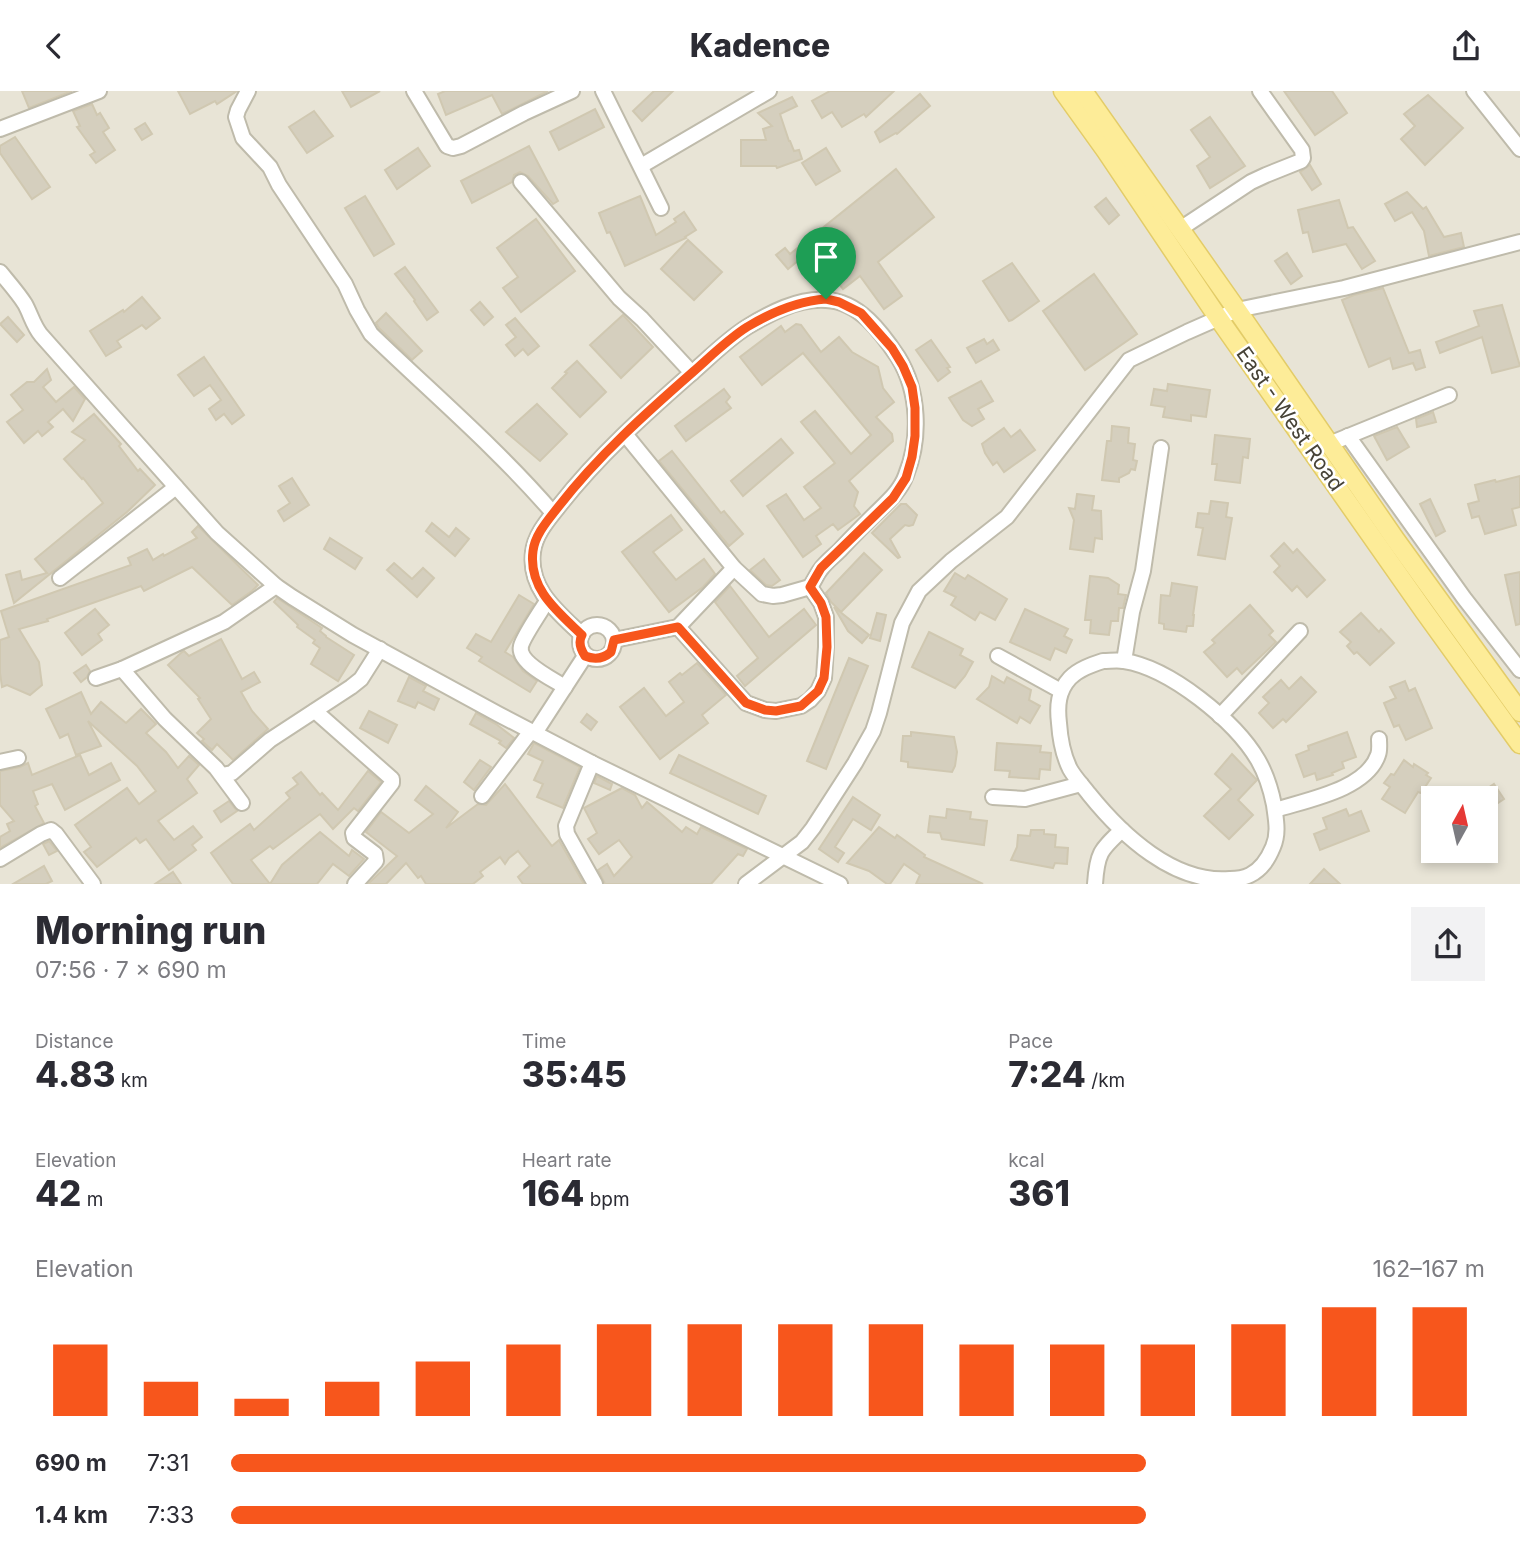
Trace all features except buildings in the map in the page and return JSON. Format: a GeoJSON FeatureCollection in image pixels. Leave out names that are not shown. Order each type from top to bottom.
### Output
{"type":"FeatureCollection","features":[{"type":"Feature","properties":{"kind":"main road","name":"East - West Road"},"geometry":{"type":"LineString","coordinates":[[1063,91],[1219,319],[1520,744]]}},
{"type":"Feature","properties":{"kind":"main road","name":"East - West Road"},"geometry":{"type":"LineString","coordinates":[[1083,91],[1520,712]]}},
{"type":"Feature","properties":{"kind":"street"},"geometry":{"type":"LineString","coordinates":[[0,129],[99,91]]}},
{"type":"Feature","properties":{"kind":"street"},"geometry":{"type":"LineString","coordinates":[[248,91],[236,117],[243,138],[270,167],[279,185],[345,284],[371,334],[491,446],[553,513]]}},
{"type":"Feature","properties":{"kind":"street"},"geometry":{"type":"LineString","coordinates":[[414,91],[447,146],[453,148],[524,113],[548,96],[572,91]]}},
{"type":"Feature","properties":{"kind":"street"},"geometry":{"type":"LineString","coordinates":[[603,91],[661,208]]}},
{"type":"Feature","properties":{"kind":"street"},"geometry":{"type":"LineString","coordinates":[[640,166],[769,91]]}},
{"type":"Feature","properties":{"kind":"street"},"geometry":{"type":"LineString","coordinates":[[1180,229],[1251,183],[1303,158],[1302,150],[1260,91]]}},
{"type":"Feature","properties":{"kind":"street"},"geometry":{"type":"LineString","coordinates":[[1474,91],[1520,149]]}},
{"type":"Feature","properties":{"kind":"street"},"geometry":{"type":"LineString","coordinates":[[521,182],[620,298],[692,373]]}},
{"type":"Feature","properties":{"kind":"street"},"geometry":{"type":"LineString","coordinates":[[746,884],[802,842],[855,763],[873,730],[902,623],[919,591],[951,561],[1007,517],[1129,361],[1237,310],[1345,288],[1520,242]]}},
{"type":"Feature","properties":{"kind":"street"},"geometry":{"type":"LineString","coordinates":[[0,272],[21,297],[33,325],[41,335],[217,533],[276,586],[380,649],[533,732],[840,884]]}},
{"type":"Feature","properties":{"kind":"street"},"geometry":{"type":"LineString","coordinates":[[582,635],[547,601],[536,578],[533,550],[537,538],[576,484],[625,434],[641,418],[731,339],[784,308],[826,299],[839,302],[861,313],[892,348],[912,387],[915,408],[912,457],[906,478],[893,498],[821,568],[810,587],[773,596],[762,594],[734,568],[625,434]]}},
{"type":"Feature","properties":{"kind":"street"},"geometry":{"type":"LineString","coordinates":[[1329,444],[1449,395]]}},
{"type":"Feature","properties":{"kind":"street"},"geometry":{"type":"LineString","coordinates":[[1348,436],[1520,670]]}},
{"type":"Feature","properties":{"kind":"street"},"geometry":{"type":"LineString","coordinates":[[1124,661],[1132,612],[1143,571],[1161,447]]}},
{"type":"Feature","properties":{"kind":"street"},"geometry":{"type":"LineString","coordinates":[[60,578],[176,487]]}},
{"type":"Feature","properties":{"kind":"street"},"geometry":{"type":"LineString","coordinates":[[614,640],[678,627],[734,568]]}},
{"type":"Feature","properties":{"kind":"street"},"geometry":{"type":"LineString","coordinates":[[96,678],[122,669],[224,622],[276,586]]}},
{"type":"Feature","properties":{"kind":"street"},"geometry":{"type":"LineString","coordinates":[[678,627],[746,703],[776,711],[801,706],[818,691],[824,678],[827,647],[826,617],[821,603],[810,587]]}},
{"type":"Feature","properties":{"kind":"street"},"geometry":{"type":"LineString","coordinates":[[1444,607],[1461,593]]}},
{"type":"Feature","properties":{"kind":"street"},"geometry":{"type":"LineString","coordinates":[[547,601],[521,645],[521,654],[531,666],[565,687]]}},
{"type":"Feature","properties":{"kind":"street"},"geometry":{"type":"LineString","coordinates":[[598,625],[609,630],[614,640],[611,652],[596,659],[585,656],[580,638],[586,629],[598,625]]}},
{"type":"Feature","properties":{"kind":"street"},"geometry":{"type":"LineString","coordinates":[[1220,716],[1300,631]]}},
{"type":"Feature","properties":{"kind":"street"},"geometry":{"type":"LineString","coordinates":[[222,775],[232,773],[270,740],[338,697],[361,679],[380,649]]}},
{"type":"Feature","properties":{"kind":"street"},"geometry":{"type":"LineString","coordinates":[[482,796],[533,732],[585,656]]}},
{"type":"Feature","properties":{"kind":"street"},"geometry":{"type":"LineString","coordinates":[[998,656],[1061,691]]}},
{"type":"Feature","properties":{"kind":"street"},"geometry":{"type":"LineString","coordinates":[[1103,661],[1124,661],[1167,677],[1201,699],[1243,739],[1259,761],[1267,780],[1278,826],[1276,839],[1265,864],[1253,880],[1244,878],[1218,882],[1181,871],[1141,846],[1122,830],[1071,771],[1060,736],[1057,706],[1061,691],[1071,677],[1082,669],[1103,661]]}},
{"type":"Feature","properties":{"kind":"street"},"geometry":{"type":"LineString","coordinates":[[122,669],[165,719],[222,775],[242,803]]}},
{"type":"Feature","properties":{"kind":"street"},"geometry":{"type":"LineString","coordinates":[[315,711],[392,779],[392,783],[353,833],[354,838],[376,857],[376,862],[355,884]]}},
{"type":"Feature","properties":{"kind":"street"},"geometry":{"type":"LineString","coordinates":[[1275,810],[1350,785],[1373,764],[1379,753],[1378,739]]}},
{"type":"Feature","properties":{"kind":"street"},"geometry":{"type":"LineString","coordinates":[[0,762],[18,758]]}},
{"type":"Feature","properties":{"kind":"street"},"geometry":{"type":"LineString","coordinates":[[592,763],[566,824],[566,834],[595,884]]}},
{"type":"Feature","properties":{"kind":"street"},"geometry":{"type":"LineString","coordinates":[[993,797],[1025,799],[1082,785]]}},
{"type":"Feature","properties":{"kind":"street"},"geometry":{"type":"LineString","coordinates":[[0,859],[51,830],[93,884]]}},
{"type":"Feature","properties":{"kind":"street"},"geometry":{"type":"LineString","coordinates":[[1096,884],[1097,863],[1103,848],[1122,830]]}},
{"type":"Feature","properties":{"kind":"shaded area"},"geometry":{"type":"Polygon","coordinates":[[[0,91],[1520,91],[1520,884],[0,884],[0,91]]]}},
{"type":"Feature","properties":{"kind":"route"},"geometry":{"type":"LineString","coordinates":[[826,299],[861,313],[892,348],[912,387],[915,436],[906,478],[893,498],[821,568],[810,587],[821,603],[827,629],[824,678],[818,691],[801,706],[790,709],[765,710],[746,703],[678,627],[614,640],[611,652],[601,659],[585,656],[580,644],[582,635],[545,599],[536,578],[533,550],[546,522],[576,484],[641,418],[731,339],[745,328],[784,308],[826,299]]}}]}
